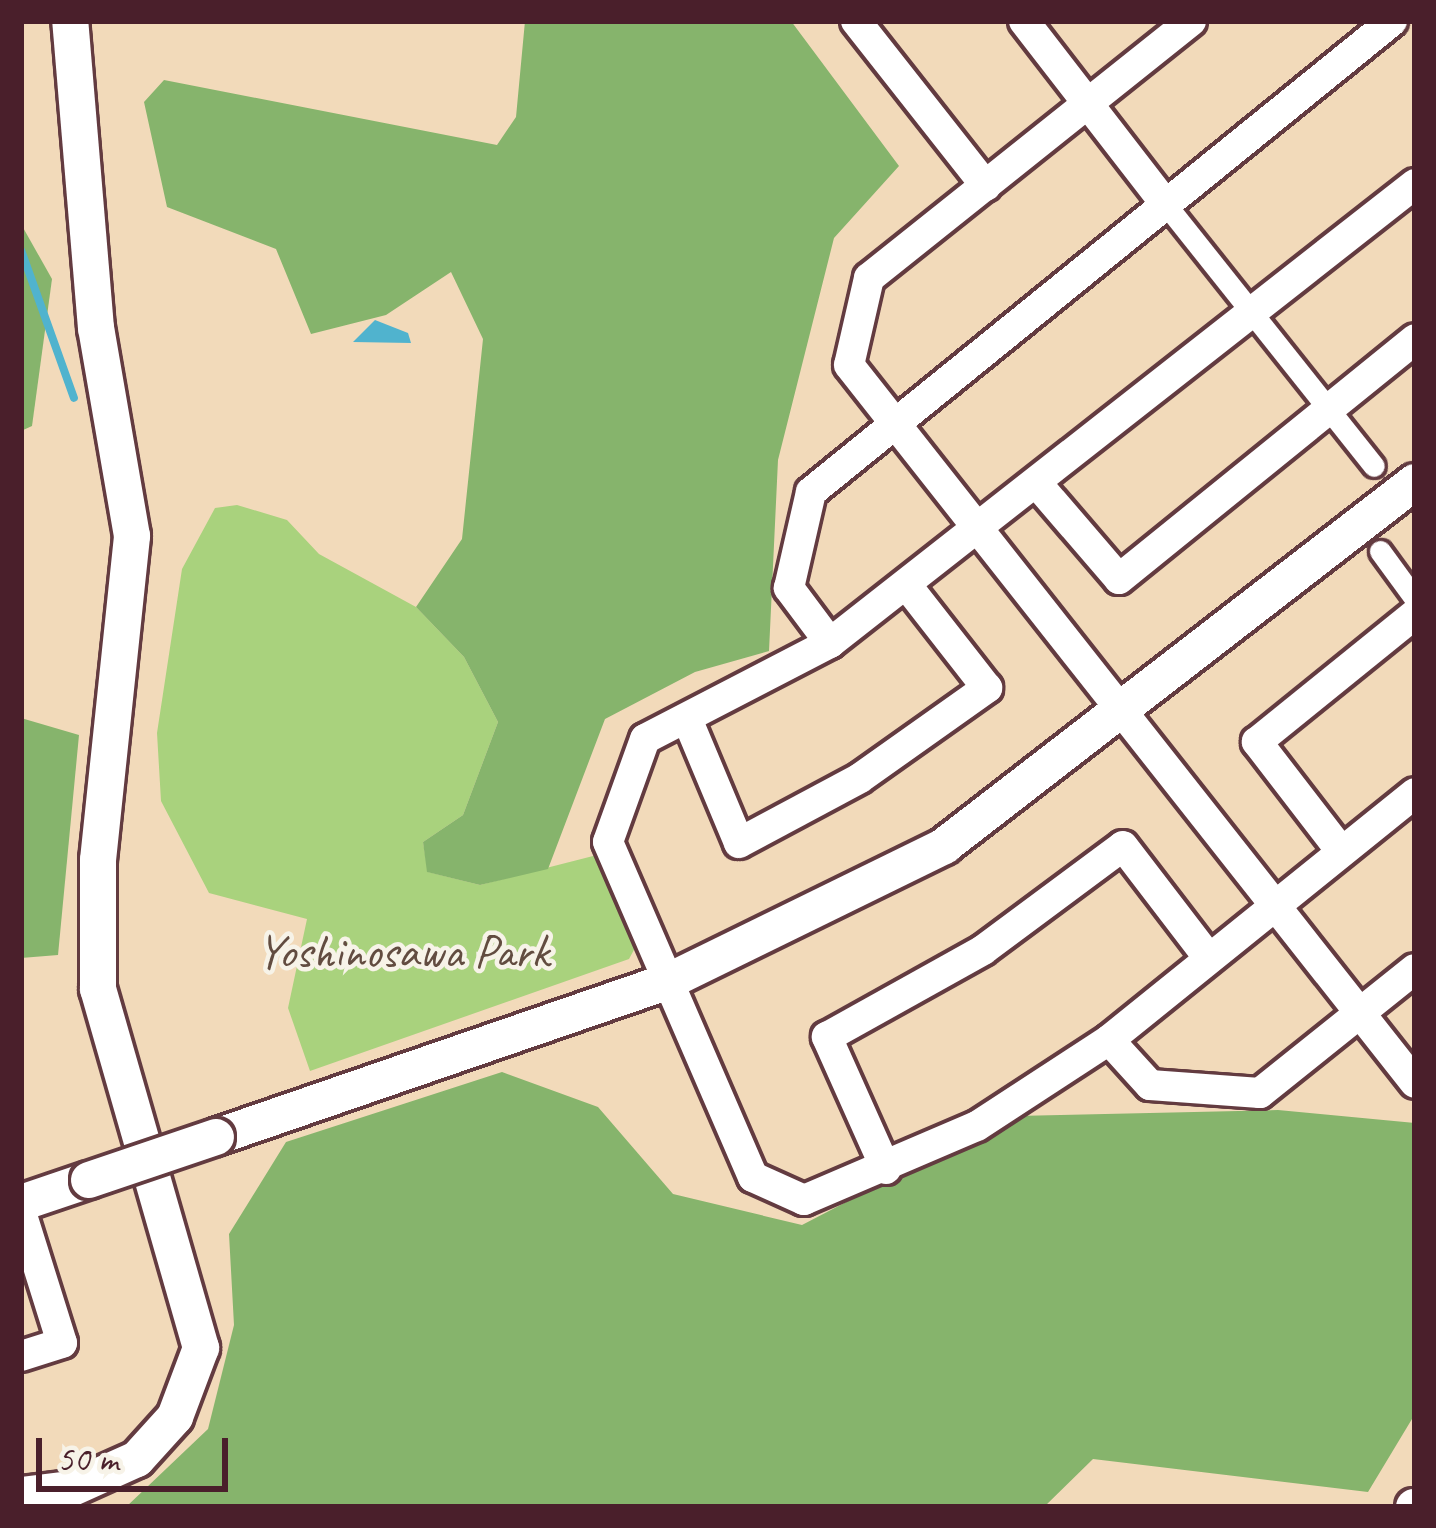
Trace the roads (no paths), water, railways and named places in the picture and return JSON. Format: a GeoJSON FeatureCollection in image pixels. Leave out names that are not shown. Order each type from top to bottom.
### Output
{"type":"FeatureCollection","features":[{"type":"Feature","properties":{"kind":"street"},"geometry":{"type":"LineString","coordinates":[[21,1496],[70,1489],[137,1459],[175,1417],[201,1348],[98,989],[98,860],[133,536],[96,328],[70,21]]}},
{"type":"Feature","properties":{"kind":"street"},"geometry":{"type":"LineString","coordinates":[[856,21],[986,186]]}},
{"type":"Feature","properties":{"kind":"street"},"geometry":{"type":"LineString","coordinates":[[1024,21],[1374,466]]}},
{"type":"Feature","properties":{"kind":"street"},"geometry":{"type":"LineString","coordinates":[[1190,21],[868,278],[849,364],[977,536],[1126,714],[1415,1083]]}},
{"type":"Feature","properties":{"kind":"street"},"geometry":{"type":"LineString","coordinates":[[830,644],[789,588],[811,492],[1392,21]]}},
{"type":"Feature","properties":{"kind":"street"},"geometry":{"type":"LineString","coordinates":[[1415,184],[1040,487],[830,644],[688,721],[645,739],[608,842],[753,1177],[804,1200],[886,1169],[1109,1040],[1415,793]]}},
{"type":"Feature","properties":{"kind":"street"},"geometry":{"type":"LineString","coordinates":[[1040,487],[1119,579],[1332,413],[1415,339]]}},
{"type":"Feature","properties":{"kind":"street"},"geometry":{"type":"LineString","coordinates":[[21,1356],[62,1342],[21,1208],[89,1180],[667,982],[944,847],[1126,714],[1415,482]]}},
{"type":"Feature","properties":{"kind":"street"},"geometry":{"type":"LineString","coordinates":[[1380,551],[1415,598]]}},
{"type":"Feature","properties":{"kind":"street"},"geometry":{"type":"LineString","coordinates":[[688,721],[739,843],[860,778],[987,688],[908,587]]}},
{"type":"Feature","properties":{"kind":"street"},"geometry":{"type":"LineString","coordinates":[[1340,851],[1257,742],[1415,614]]}},
{"type":"Feature","properties":{"kind":"street"},"geometry":{"type":"LineString","coordinates":[[886,1169],[827,1037],[983,950],[1124,847],[1208,957]]}},
{"type":"Feature","properties":{"kind":"street"},"geometry":{"type":"LineString","coordinates":[[1109,1040],[1150,1085],[1261,1093],[1415,969]]}},
{"type":"Feature","properties":{"kind":"water"},"geometry":{"type":"Polygon","coordinates":[[[375,320],[408,333],[411,343],[353,342],[375,320]]]}},
{"type":"Feature","properties":{"kind":"waterway"},"geometry":{"type":"LineString","coordinates":[[21,250],[74,398]]}},
{"type":"Feature","properties":{"kind":"park label","name":"Yoshinosawa Park"},"geometry":{"type":"Point","coordinates":[403,952]}}]}
